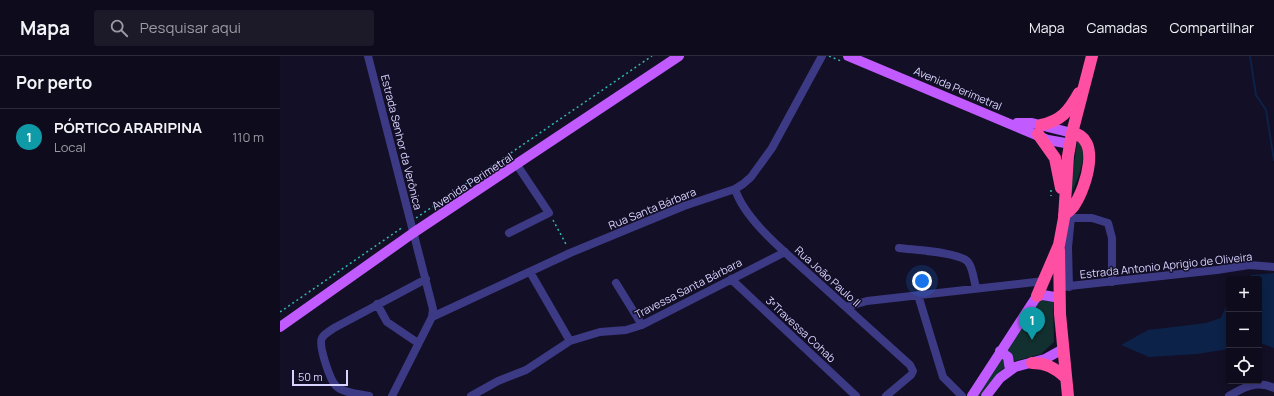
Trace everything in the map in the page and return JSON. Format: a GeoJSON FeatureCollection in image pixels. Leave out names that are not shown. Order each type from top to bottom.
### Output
{"type":"FeatureCollection","features":[{"type":"Feature","properties":{"kind":"highway"},"geometry":{"type":"LineString","coordinates":[[1064,201],[1071,139],[1092,56]]}},
{"type":"Feature","properties":{"kind":"highway"},"geometry":{"type":"LineString","coordinates":[[1066,217],[1055,158],[1039,129],[1054,123],[1062,116],[1076,97],[1087,76]]}},
{"type":"Feature","properties":{"kind":"highway"},"geometry":{"type":"LineString","coordinates":[[1037,296],[1058,245],[1066,217],[1083,189],[1089,164],[1090,153],[1082,136],[1071,139]]}},
{"type":"Feature","properties":{"kind":"highway"},"geometry":{"type":"LineString","coordinates":[[1058,245],[1063,290],[1063,349],[1068,396]]}},
{"type":"Feature","properties":{"kind":"highway"},"geometry":{"type":"LineString","coordinates":[[1032,363],[1044,363],[1056,368],[1065,377]]}},
{"type":"Feature","properties":{"kind":"main road","name":"Avenida Perimetral"},"geometry":{"type":"LineString","coordinates":[[280,327],[413,234],[679,56]]}},
{"type":"Feature","properties":{"kind":"main road","name":"Avenida Perimetral"},"geometry":{"type":"LineString","coordinates":[[845,59],[1013,124],[1024,123],[1039,129]]}},
{"type":"Feature","properties":{"kind":"main road"},"geometry":{"type":"LineString","coordinates":[[1039,129],[1071,139]]}},
{"type":"Feature","properties":{"kind":"main road"},"geometry":{"type":"LineString","coordinates":[[972,396],[1037,296],[1063,290]]}},
{"type":"Feature","properties":{"kind":"main road"},"geometry":{"type":"LineString","coordinates":[[986,396],[1000,378],[1010,370],[1015,367],[1053,356],[1063,349]]}},
{"type":"Feature","properties":{"kind":"main road"},"geometry":{"type":"LineString","coordinates":[[1000,351],[1008,357],[1010,370]]}},
{"type":"Feature","properties":{"kind":"street","name":"Estrada Senhor da Verônica"},"geometry":{"type":"LineString","coordinates":[[368,56],[413,234],[431,297],[432,317]]}},
{"type":"Feature","properties":{"kind":"street","name":"Rua Santa Bárbara"},"geometry":{"type":"LineString","coordinates":[[432,317],[570,254],[684,206],[734,189],[751,177],[772,148],[822,56]]}},
{"type":"Feature","properties":{"kind":"street"},"geometry":{"type":"LineString","coordinates":[[509,233],[549,213],[517,165]]}},
{"type":"Feature","properties":{"kind":"street","name":"Rua João Paulo II"},"geometry":{"type":"LineString","coordinates":[[734,189],[737,198],[752,218],[785,252],[910,365],[912,372],[886,396]]}},
{"type":"Feature","properties":{"kind":"street"},"geometry":{"type":"LineString","coordinates":[[1063,290],[1068,247],[1066,217],[1092,218],[1108,223],[1112,238],[1112,282]]}},
{"type":"Feature","properties":{"kind":"street"},"geometry":{"type":"LineString","coordinates":[[899,248],[952,255],[965,259],[969,263],[976,288]]}},
{"type":"Feature","properties":{"kind":"street","name":"Travessa Santa Bárbara"},"geometry":{"type":"LineString","coordinates":[[470,396],[498,381],[526,370],[570,341],[600,332],[626,330],[642,325],[785,252]]}},
{"type":"Feature","properties":{"kind":"street","name":"Estrada Antonio Aprigio de Oliveira"},"geometry":{"type":"LineString","coordinates":[[1063,290],[1112,282],[1249,265],[1274,267]]}},
{"type":"Feature","properties":{"kind":"street"},"geometry":{"type":"LineString","coordinates":[[530,272],[570,341]]}},
{"type":"Feature","properties":{"kind":"street"},"geometry":{"type":"LineString","coordinates":[[369,396],[344,391],[336,386],[332,380],[320,342],[322,337],[334,328],[377,304],[426,279]]}},
{"type":"Feature","properties":{"kind":"street","name":"3ªTravessa Cohab"},"geometry":{"type":"LineString","coordinates":[[731,279],[856,396]]}},
{"type":"Feature","properties":{"kind":"street"},"geometry":{"type":"LineString","coordinates":[[846,307],[867,301],[1044,281]]}},
{"type":"Feature","properties":{"kind":"street"},"geometry":{"type":"LineString","coordinates":[[616,283],[642,325]]}},
{"type":"Feature","properties":{"kind":"street"},"geometry":{"type":"LineString","coordinates":[[918,295],[943,378],[962,396]]}},
{"type":"Feature","properties":{"kind":"street"},"geometry":{"type":"LineString","coordinates":[[377,304],[387,322],[418,343]]}},
{"type":"Feature","properties":{"kind":"street"},"geometry":{"type":"LineString","coordinates":[[392,396],[432,317]]}},
{"type":"Feature","properties":{"kind":"street"},"geometry":{"type":"LineString","coordinates":[[1228,396],[1249,385],[1258,383],[1274,388]]}},
{"type":"Feature","properties":{"kind":"path"},"geometry":{"type":"LineString","coordinates":[[280,312],[652,56]]}},
{"type":"Feature","properties":{"kind":"path"},"geometry":{"type":"LineString","coordinates":[[829,56],[845,59]]}},
{"type":"Feature","properties":{"kind":"path"},"geometry":{"type":"LineString","coordinates":[[1051,189],[1051,196]]}},
{"type":"Feature","properties":{"kind":"path"},"geometry":{"type":"LineString","coordinates":[[549,213],[570,254]]}},
{"type":"Feature","properties":{"kind":"green space"},"geometry":{"type":"Polygon","coordinates":[[[1078,138],[1082,145],[1082,162],[1078,178],[1068,202],[1078,138]]]}},
{"type":"Feature","properties":{"kind":"green space"},"geometry":{"type":"Polygon","coordinates":[[[1039,298],[1053,298],[1054,342],[1041,354],[1011,362],[1005,348],[1039,298]]]}},
{"type":"Feature","properties":{"kind":"green space"},"geometry":{"type":"Polygon","coordinates":[[[1002,356],[1006,365],[980,396],[975,396],[1002,356]]]}},
{"type":"Feature","properties":{"kind":"water"},"geometry":{"type":"Polygon","coordinates":[[[1274,273],[1274,348],[1262,344],[1262,276],[1251,275],[1274,273]]]}},
{"type":"Feature","properties":{"kind":"water"},"geometry":{"type":"Polygon","coordinates":[[[1226,306],[1226,349],[1197,354],[1149,357],[1121,345],[1148,330],[1206,323],[1221,318],[1226,306]]]}},
{"type":"Feature","properties":{"kind":"waterway"},"geometry":{"type":"LineString","coordinates":[[1250,56],[1256,95],[1266,110],[1274,160]]}},
{"type":"Feature","properties":{"kind":"place","name":"PÓRTICO ARARIPINA"},"geometry":{"type":"Point","coordinates":[1032,340]}}]}
